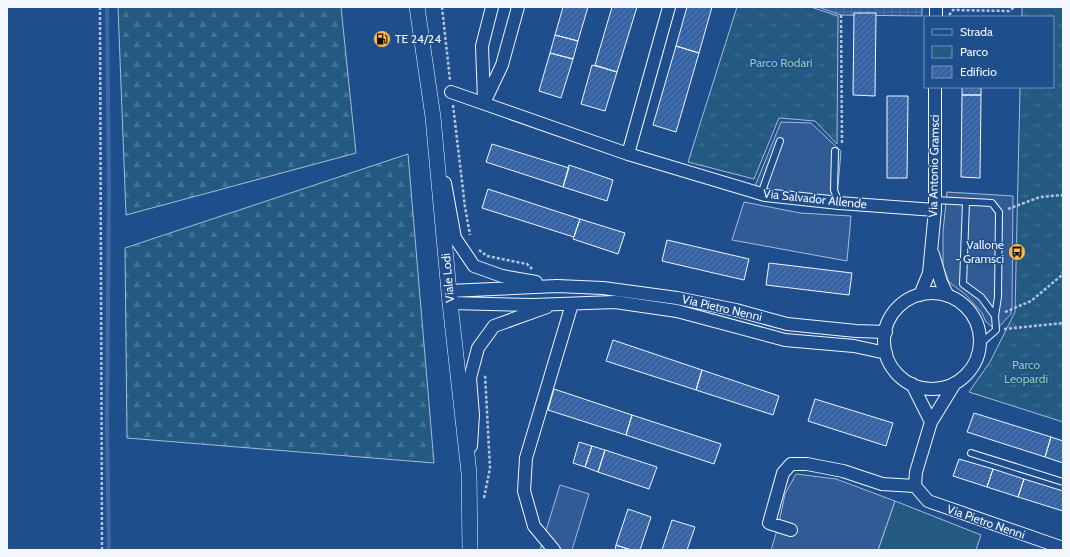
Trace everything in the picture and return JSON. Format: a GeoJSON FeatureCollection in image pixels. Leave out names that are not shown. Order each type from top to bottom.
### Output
{"type":"FeatureCollection","features":[{"type":"Feature","properties":{"kind":"street","name":"Viale Lodi"},"geometry":{"type":"LineString","coordinates":[[417,7],[433,117],[469,473],[470,550]]}},
{"type":"Feature","properties":{"kind":"street"},"geometry":{"type":"LineString","coordinates":[[484,103],[482,46],[492,7]]}},
{"type":"Feature","properties":{"kind":"street"},"geometry":{"type":"LineString","coordinates":[[484,103],[502,65],[518,7]]}},
{"type":"Feature","properties":{"kind":"street"},"geometry":{"type":"LineString","coordinates":[[628,154],[669,7]]}},
{"type":"Feature","properties":{"kind":"street","name":"Via Antonio Gramsci"},"geometry":{"type":"LineString","coordinates":[[920,295],[929,273],[935,205],[935,88]]}},
{"type":"Feature","properties":{"kind":"street","name":"Via Salvador Allende"},"geometry":{"type":"LineString","coordinates":[[451,92],[628,154],[761,194],[840,203],[935,205]]}},
{"type":"Feature","properties":{"kind":"street","name":"Via Pietro Nenni"},"geometry":{"type":"LineString","coordinates":[[433,117],[455,238],[474,266],[502,276],[557,286],[603,288],[677,298],[736,310],[787,324],[856,331],[886,332]]}},
{"type":"Feature","properties":{"kind":"street","name":"Via Antonio Gramsci"},"geometry":{"type":"LineString","coordinates":[[931,246],[941,282],[948,296]]}},
{"type":"Feature","properties":{"kind":"street","name":"Via Pietro Nenni"},"geometry":{"type":"LineString","coordinates":[[450,297],[557,286]]}},
{"type":"Feature","properties":{"kind":"street"},"geometry":{"type":"LineString","coordinates":[[934,293],[948,296],[965,306],[977,323],[980,344],[977,357],[971,369],[962,379],[955,383],[945,387],[933,389],[920,387],[905,380],[893,368],[886,353],[886,332],[890,319],[898,308],[908,300],[920,295],[934,293]]}},
{"type":"Feature","properties":{"kind":"street","name":"Via Pietro Nenni"},"geometry":{"type":"LineString","coordinates":[[450,297],[555,304],[616,302],[662,308],[785,340],[854,346],[886,353]]}},
{"type":"Feature","properties":{"kind":"street","name":"Via Pietro Nenni"},"geometry":{"type":"LineString","coordinates":[[469,473],[473,415],[470,378],[478,348],[494,326],[555,304]]}},
{"type":"Feature","properties":{"kind":"street"},"geometry":{"type":"LineString","coordinates":[[554,550],[534,526],[524,491],[526,458],[572,304]]}},
{"type":"Feature","properties":{"kind":"street"},"geometry":{"type":"LineString","coordinates":[[792,530],[769,522],[783,473],[792,464],[807,464],[843,471],[882,484],[915,486],[916,472],[931,422],[955,383]]}},
{"type":"Feature","properties":{"kind":"street"},"geometry":{"type":"LineString","coordinates":[[912,384],[931,422]]}},
{"type":"Feature","properties":{"kind":"street","name":"Via Pietro Nenni"},"geometry":{"type":"LineString","coordinates":[[915,486],[928,501],[1034,544],[1063,548]]}},
{"type":"Feature","properties":{"kind":"lane"},"geometry":{"type":"LineString","coordinates":[[761,194],[780,141]]}},
{"type":"Feature","properties":{"kind":"lane"},"geometry":{"type":"LineString","coordinates":[[835,151],[834,190],[840,203]]}},
{"type":"Feature","properties":{"kind":"lane"},"geometry":{"type":"LineString","coordinates":[[966,202],[963,284],[980,297],[996,316]]}},
{"type":"Feature","properties":{"kind":"lane"},"geometry":{"type":"LineString","coordinates":[[935,205],[966,202],[992,203],[999,212],[996,330],[980,344]]}},
{"type":"Feature","properties":{"kind":"lane"},"geometry":{"type":"LineString","coordinates":[[970,453],[1063,482]]}},
{"type":"Feature","properties":{"kind":"path"},"geometry":{"type":"LineString","coordinates":[[100,7],[102,550]]}},
{"type":"Feature","properties":{"kind":"path"},"geometry":{"type":"LineString","coordinates":[[936,13],[948,16],[953,10],[1009,11],[1015,7]]}},
{"type":"Feature","properties":{"kind":"path"},"geometry":{"type":"LineString","coordinates":[[835,151],[842,147],[841,15]]}},
{"type":"Feature","properties":{"kind":"path"},"geometry":{"type":"LineString","coordinates":[[999,212],[1040,197],[1063,195]]}},
{"type":"Feature","properties":{"kind":"path"},"geometry":{"type":"LineString","coordinates":[[996,316],[1031,301],[1062,275],[1063,272]]}},
{"type":"Feature","properties":{"kind":"path"},"geometry":{"type":"LineString","coordinates":[[996,330],[1063,324]]}},
{"type":"Feature","properties":{"kind":"green space"},"geometry":{"type":"Polygon","coordinates":[[[118,7],[341,7],[356,153],[126,215],[118,7]]]}},
{"type":"Feature","properties":{"kind":"green space","name":"Parco Rodari"},"geometry":{"type":"Polygon","coordinates":[[[737,7],[811,7],[838,16],[837,144],[815,121],[779,118],[754,179],[688,162],[737,7]]]}},
{"type":"Feature","properties":{"kind":"green space","name":"Parco Leopardi"},"geometry":{"type":"Polygon","coordinates":[[[1022,7],[1063,7],[1063,422],[969,392],[990,362],[1015,312],[1020,88],[1054,88],[1054,16],[1022,16],[1022,7]]]}},
{"type":"Feature","properties":{"kind":"green space"},"geometry":{"type":"Polygon","coordinates":[[[408,154],[434,463],[127,438],[125,248],[408,154]]]}},
{"type":"Feature","properties":{"kind":"green space"},"geometry":{"type":"Polygon","coordinates":[[[895,501],[981,535],[976,550],[878,550],[895,501]]]}},
{"type":"Feature","properties":{"kind":"shaded area"},"geometry":{"type":"Polygon","coordinates":[[[818,7],[922,7],[922,16],[841,15],[818,7]]]}},
{"type":"Feature","properties":{"kind":"shaded area"},"geometry":{"type":"Polygon","coordinates":[[[781,122],[811,123],[841,151],[837,198],[789,194],[755,186],[781,122]]]}},
{"type":"Feature","properties":{"kind":"shaded area"},"geometry":{"type":"Polygon","coordinates":[[[947,192],[1013,196],[1012,307],[1011,314],[996,330],[986,322],[982,313],[966,295],[949,282],[943,266],[943,232],[947,192]]]}},
{"type":"Feature","properties":{"kind":"shaded area"},"geometry":{"type":"Polygon","coordinates":[[[744,202],[800,213],[851,216],[847,261],[732,240],[744,202]]]}},
{"type":"Feature","properties":{"kind":"shaded area"},"geometry":{"type":"Polygon","coordinates":[[[796,474],[836,479],[895,501],[878,550],[771,550],[778,527],[785,494],[796,474]]]}},
{"type":"Feature","properties":{"kind":"shaded area"},"geometry":{"type":"Polygon","coordinates":[[[560,485],[589,494],[572,550],[540,550],[560,485]]]}},
{"type":"Feature","properties":{"kind":"building"},"geometry":{"type":"Polygon","coordinates":[[[563,7],[588,7],[578,41],[555,35],[563,7]]]}},
{"type":"Feature","properties":{"kind":"building"},"geometry":{"type":"Polygon","coordinates":[[[612,7],[637,7],[617,72],[595,65],[612,7]]]}},
{"type":"Feature","properties":{"kind":"building"},"geometry":{"type":"Polygon","coordinates":[[[687,7],[712,7],[699,53],[676,46],[687,7]]]}},
{"type":"Feature","properties":{"kind":"building"},"geometry":{"type":"Polygon","coordinates":[[[854,13],[876,13],[875,96],[853,95],[854,13]]]}},
{"type":"Feature","properties":{"kind":"building"},"geometry":{"type":"Polygon","coordinates":[[[555,35],[578,41],[573,59],[550,53],[555,35]]]}},
{"type":"Feature","properties":{"kind":"building"},"geometry":{"type":"Polygon","coordinates":[[[676,46],[699,53],[676,132],[653,125],[676,46]]]}},
{"type":"Feature","properties":{"kind":"building"},"geometry":{"type":"Polygon","coordinates":[[[550,53],[573,59],[561,98],[539,91],[550,53]]]}},
{"type":"Feature","properties":{"kind":"building"},"geometry":{"type":"Polygon","coordinates":[[[592,65],[617,72],[605,111],[581,104],[592,65]]]}},
{"type":"Feature","properties":{"kind":"building"},"geometry":{"type":"Polygon","coordinates":[[[962,88],[981,88],[981,95],[962,95],[962,88]]]}},
{"type":"Feature","properties":{"kind":"building"},"geometry":{"type":"Polygon","coordinates":[[[962,95],[981,95],[980,178],[961,177],[962,95]]]}},
{"type":"Feature","properties":{"kind":"building"},"geometry":{"type":"Polygon","coordinates":[[[887,96],[908,96],[907,178],[887,178],[887,96]]]}},
{"type":"Feature","properties":{"kind":"building"},"geometry":{"type":"Polygon","coordinates":[[[492,144],[569,168],[563,187],[486,162],[492,144]]]}},
{"type":"Feature","properties":{"kind":"building"},"geometry":{"type":"Polygon","coordinates":[[[569,165],[613,180],[607,201],[563,187],[569,165]]]}},
{"type":"Feature","properties":{"kind":"building"},"geometry":{"type":"Polygon","coordinates":[[[488,189],[580,219],[574,237],[482,208],[488,189]]]}},
{"type":"Feature","properties":{"kind":"building"},"geometry":{"type":"Polygon","coordinates":[[[580,219],[625,233],[618,254],[573,239],[580,219]]]}},
{"type":"Feature","properties":{"kind":"building"},"geometry":{"type":"Polygon","coordinates":[[[667,240],[749,259],[744,280],[662,261],[667,240]]]}},
{"type":"Feature","properties":{"kind":"building"},"geometry":{"type":"Polygon","coordinates":[[[769,263],[852,273],[849,295],[766,285],[769,263]]]}},
{"type":"Feature","properties":{"kind":"building"},"geometry":{"type":"Polygon","coordinates":[[[613,340],[702,370],[696,390],[606,361],[613,340]]]}},
{"type":"Feature","properties":{"kind":"building"},"geometry":{"type":"Polygon","coordinates":[[[702,370],[779,396],[773,415],[696,390],[702,370]]]}},
{"type":"Feature","properties":{"kind":"building"},"geometry":{"type":"Polygon","coordinates":[[[554,389],[632,415],[626,435],[548,410],[554,389]]]}},
{"type":"Feature","properties":{"kind":"building"},"geometry":{"type":"Polygon","coordinates":[[[815,399],[893,423],[886,446],[808,421],[815,399]]]}},
{"type":"Feature","properties":{"kind":"building"},"geometry":{"type":"Polygon","coordinates":[[[974,413],[1051,437],[1045,457],[967,432],[974,413]]]}},
{"type":"Feature","properties":{"kind":"building"},"geometry":{"type":"Polygon","coordinates":[[[632,415],[721,444],[714,464],[626,435],[632,415]]]}},
{"type":"Feature","properties":{"kind":"building"},"geometry":{"type":"Polygon","coordinates":[[[1051,437],[1063,441],[1063,463],[1045,457],[1051,437]]]}},
{"type":"Feature","properties":{"kind":"building"},"geometry":{"type":"Polygon","coordinates":[[[579,442],[592,446],[585,467],[573,463],[579,442]]]}},
{"type":"Feature","properties":{"kind":"building"},"geometry":{"type":"Polygon","coordinates":[[[592,446],[605,450],[598,472],[585,467],[592,446]]]}},
{"type":"Feature","properties":{"kind":"building"},"geometry":{"type":"Polygon","coordinates":[[[605,450],[657,467],[649,489],[598,472],[605,450]]]}},
{"type":"Feature","properties":{"kind":"building"},"geometry":{"type":"Polygon","coordinates":[[[959,459],[993,469],[987,487],[953,476],[959,459]]]}},
{"type":"Feature","properties":{"kind":"building"},"geometry":{"type":"Polygon","coordinates":[[[993,469],[1024,479],[1018,497],[987,487],[993,469]]]}},
{"type":"Feature","properties":{"kind":"building"},"geometry":{"type":"Polygon","coordinates":[[[1024,479],[1063,491],[1063,511],[1018,497],[1024,479]]]}},
{"type":"Feature","properties":{"kind":"building"},"geometry":{"type":"Polygon","coordinates":[[[628,509],[651,517],[640,550],[631,550],[616,545],[628,509]]]}},
{"type":"Feature","properties":{"kind":"building"},"geometry":{"type":"Polygon","coordinates":[[[672,520],[695,527],[687,550],[662,550],[672,520]]]}},
{"type":"Feature","properties":{"kind":"building"},"geometry":{"type":"Polygon","coordinates":[[[616,545],[631,550],[615,550],[616,545]]]}},
{"type":"Feature","properties":{"kind":"waterway"},"geometry":{"type":"LineString","coordinates":[[107,7],[109,189],[107,424],[109,550]]}},
{"type":"Feature","properties":{"kind":"place","name":"TE 24/24"},"geometry":{"type":"Point","coordinates":[382,39]}},
{"type":"Feature","properties":{"kind":"place","name":"Vallone - Gramsci"},"geometry":{"type":"Point","coordinates":[1017,252]}}]}
